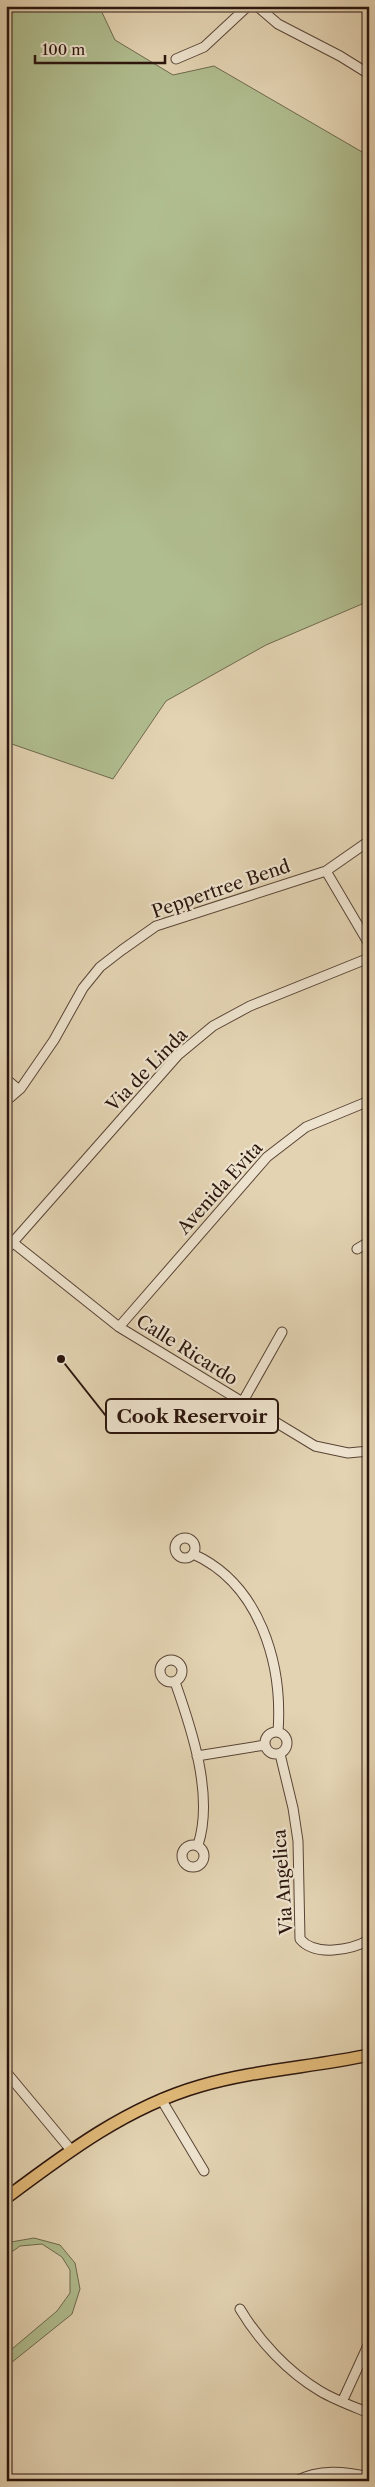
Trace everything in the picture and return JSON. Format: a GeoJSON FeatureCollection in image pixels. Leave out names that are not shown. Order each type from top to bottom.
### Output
{"type":"FeatureCollection","features":[{"type":"Feature","properties":{"kind":"main road"},"geometry":{"type":"LineString","coordinates":[[6,2198],[71,2150],[102,2130],[161,2099],[229,2078],[369,2056]]}},
{"type":"Feature","properties":{"kind":"street"},"geometry":{"type":"LineString","coordinates":[[176,59],[204,47],[248,6]]}},
{"type":"Feature","properties":{"kind":"street"},"geometry":{"type":"LineString","coordinates":[[257,6],[278,24],[340,56],[369,74]]}},
{"type":"Feature","properties":{"kind":"street","name":"Peppertree Bend"},"geometry":{"type":"LineString","coordinates":[[6,1101],[19,1090],[54,1040],[82,988],[100,967],[122,950],[156,926],[326,871],[369,842]]}},
{"type":"Feature","properties":{"kind":"street"},"geometry":{"type":"LineString","coordinates":[[326,871],[369,944]]}},
{"type":"Feature","properties":{"kind":"street","name":"Via de Linda"},"geometry":{"type":"LineString","coordinates":[[8,1243],[178,1055],[213,1026],[250,1006],[369,958]]}},
{"type":"Feature","properties":{"kind":"street"},"geometry":{"type":"LineString","coordinates":[[6,1079],[19,1090]]}},
{"type":"Feature","properties":{"kind":"street","name":"Avenida Evita"},"geometry":{"type":"LineString","coordinates":[[119,1326],[266,1156],[306,1127],[369,1102]]}},
{"type":"Feature","properties":{"kind":"street"},"geometry":{"type":"LineString","coordinates":[[357,1250],[369,1242]]}},
{"type":"Feature","properties":{"kind":"street","name":"Calle Ricardo"},"geometry":{"type":"LineString","coordinates":[[8,1243],[119,1326],[315,1446],[348,1453],[369,1450]]}},
{"type":"Feature","properties":{"kind":"street"},"geometry":{"type":"LineString","coordinates":[[242,1402],[282,1332]]}},
{"type":"Feature","properties":{"kind":"street","name":"Via Angelica"},"geometry":{"type":"LineString","coordinates":[[193,1554],[209,1561],[236,1587],[257,1618],[268,1639],[279,1684],[278,1732],[284,1735],[288,1742],[286,1749],[280,1754],[293,1808],[298,1841],[300,1939],[305,1945],[322,1950],[345,1948],[368,1941]]}},
{"type":"Feature","properties":{"kind":"street"},"geometry":{"type":"LineString","coordinates":[[175,1682],[188,1717],[197,1756],[205,1820],[198,1845]]}},
{"type":"Feature","properties":{"kind":"street"},"geometry":{"type":"LineString","coordinates":[[278,1732],[271,1733],[266,1738],[265,1745],[270,1753],[280,1754]]}},
{"type":"Feature","properties":{"kind":"street"},"geometry":{"type":"LineString","coordinates":[[197,1756],[265,1745]]}},
{"type":"Feature","properties":{"kind":"street"},"geometry":{"type":"LineString","coordinates":[[6,2072],[71,2150]]}},
{"type":"Feature","properties":{"kind":"street"},"geometry":{"type":"LineString","coordinates":[[161,2099],[204,2171]]}},
{"type":"Feature","properties":{"kind":"street"},"geometry":{"type":"LineString","coordinates":[[240,2309],[254,2333],[300,2378],[320,2391],[369,2413]]}},
{"type":"Feature","properties":{"kind":"street"},"geometry":{"type":"LineString","coordinates":[[342,2402],[369,2343]]}},
{"type":"Feature","properties":{"kind":"street"},"geometry":{"type":"LineString","coordinates":[[296,2481],[316,2474],[334,2472],[369,2477]]}},
{"type":"Feature","properties":{"kind":"green space"},"geometry":{"type":"Polygon","coordinates":[[[18,6],[99,6],[115,40],[173,75],[214,66],[369,156],[369,601],[266,645],[166,701],[113,779],[6,742],[6,22],[18,6]]]}},
{"type":"Feature","properties":{"kind":"green space"},"geometry":{"type":"Polygon","coordinates":[[[34,2238],[60,2245],[75,2263],[80,2289],[72,2314],[6,2367],[6,2354],[57,2311],[70,2293],[70,2270],[62,2257],[42,2244],[20,2246],[6,2256],[6,2245],[11,2242],[34,2238]]]}},
{"type":"Feature","properties":{"kind":"place","name":"Cook Reservoir"},"geometry":{"type":"Point","coordinates":[61,1359]}}]}
